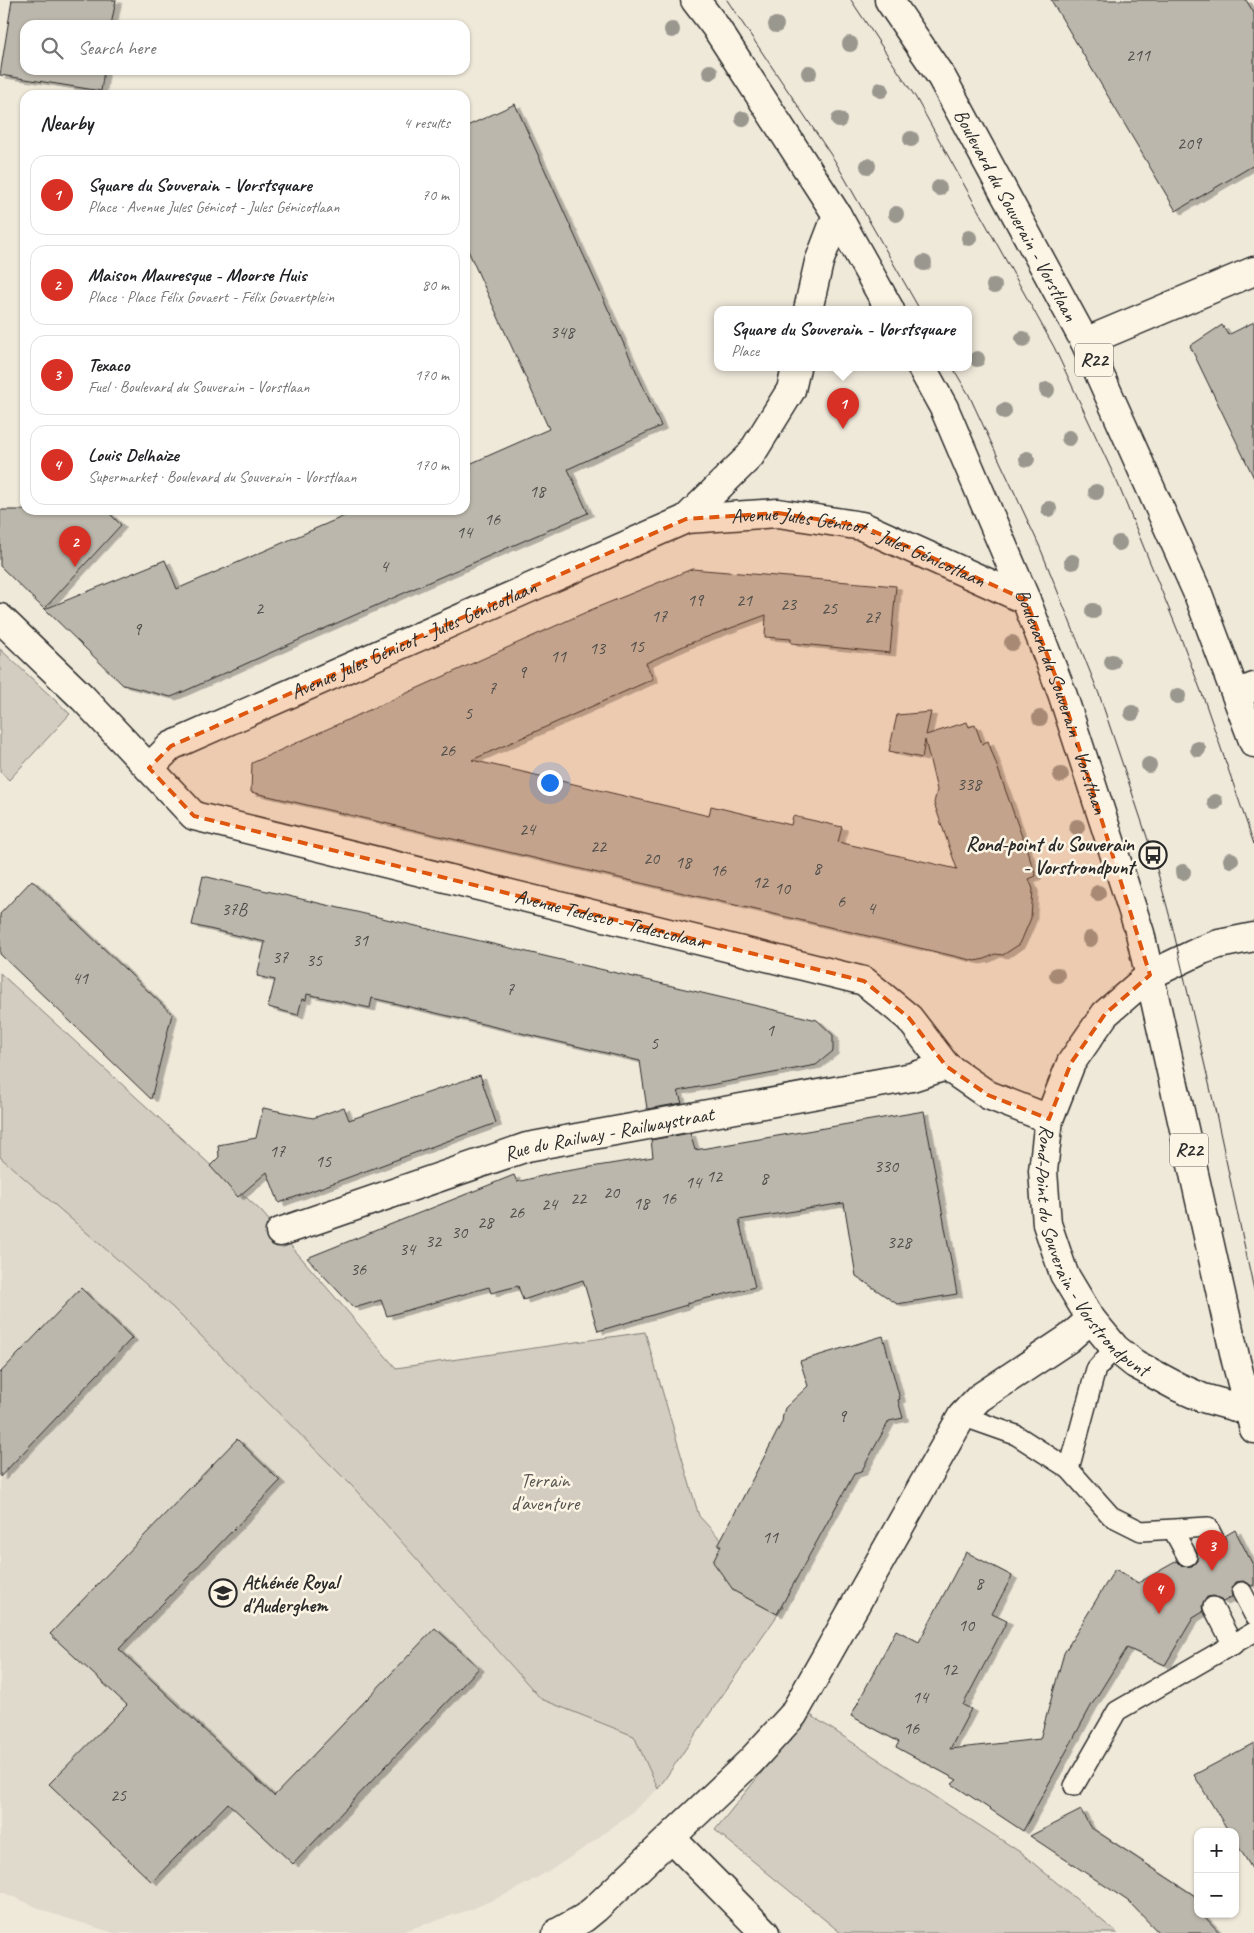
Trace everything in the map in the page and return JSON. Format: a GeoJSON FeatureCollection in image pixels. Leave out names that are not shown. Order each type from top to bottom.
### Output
{"type":"FeatureCollection","features":[{"type":"Feature","properties":{"kind":"street"},"geometry":{"type":"LineString","coordinates":[[695,0],[715,26],[837,215],[888,306]]}},
{"type":"Feature","properties":{"kind":"street","name":"Boulevard du Souverain - Vorstlaan"},"geometry":{"type":"LineString","coordinates":[[889,0],[942,78],[1085,342],[1198,594],[1245,690],[1254,742]]}},
{"type":"Feature","properties":{"kind":"street"},"geometry":{"type":"LineString","coordinates":[[809,306],[819,262],[837,215]]}},
{"type":"Feature","properties":{"kind":"street"},"geometry":{"type":"LineString","coordinates":[[1085,342],[1254,270]]}},
{"type":"Feature","properties":{"kind":"street","name":"Avenue Jules Génicot - Jules Génicotlaan"},"geometry":{"type":"LineString","coordinates":[[686,519],[750,456],[791,390],[795,371]]}},
{"type":"Feature","properties":{"kind":"street","name":"Boulevard du Souverain - Vorstlaan"},"geometry":{"type":"LineString","coordinates":[[924,371],[944,408],[1026,600],[1062,693],[1140,933],[1236,1361],[1252,1417]]}},
{"type":"Feature","properties":{"kind":"street","name":"Avenue Jules Génicot - Jules Génicotlaan"},"geometry":{"type":"LineString","coordinates":[[149,768],[171,746],[686,519],[778,513],[862,526],[1026,600]]}},
{"type":"Feature","properties":{"kind":"street","name":"Avenue Tedesco - Tedescolaan"},"geometry":{"type":"LineString","coordinates":[[0,618],[83,698],[194,816],[864,982],[909,1018],[946,1066],[988,1095],[1049,1119]]}},
{"type":"Feature","properties":{"kind":"street","name":"Rond-Point du Souverain - Vorstrondpunt"},"geometry":{"type":"LineString","coordinates":[[1252,1417],[1178,1387],[1135,1364],[1115,1348],[1091,1319],[1064,1274],[1047,1224],[1042,1171],[1049,1119],[1071,1063],[1105,1014],[1150,975],[1202,950],[1219,944],[1254,937]]}},
{"type":"Feature","properties":{"kind":"street","name":"Rue du Railway - Railwaystraat"},"geometry":{"type":"LineString","coordinates":[[280,1232],[527,1147],[912,1077],[946,1066]]}},
{"type":"Feature","properties":{"kind":"street"},"geometry":{"type":"LineString","coordinates":[[557,1933],[584,1918],[671,1838],[750,1762],[793,1715],[962,1416],[978,1398],[1068,1339],[1091,1319]]}},
{"type":"Feature","properties":{"kind":"street"},"geometry":{"type":"LineString","coordinates":[[671,1838],[765,1933]]}},
{"type":"Feature","properties":{"kind":"lane"},"geometry":{"type":"LineString","coordinates":[[1069,1469],[1096,1369],[1115,1348]]}},
{"type":"Feature","properties":{"kind":"lane"},"geometry":{"type":"LineString","coordinates":[[962,1416],[1016,1435],[1069,1469],[1111,1516],[1141,1531],[1208,1527],[1215,1541]]}},
{"type":"Feature","properties":{"kind":"lane"},"geometry":{"type":"LineString","coordinates":[[1174,1530],[1187,1556]]}},
{"type":"Feature","properties":{"kind":"lane"},"geometry":{"type":"LineString","coordinates":[[1242,1592],[1254,1616]]}},
{"type":"Feature","properties":{"kind":"lane"},"geometry":{"type":"LineString","coordinates":[[1213,1607],[1233,1645]]}},
{"type":"Feature","properties":{"kind":"lane"},"geometry":{"type":"LineString","coordinates":[[1074,1786],[1117,1711],[1254,1632]]}},
{"type":"Feature","properties":{"kind":"highlighted area"},"geometry":{"type":"Polygon","coordinates":[[[778,513],[862,526],[1026,600],[1062,693],[1150,975],[1105,1014],[1071,1063],[1049,1119],[988,1095],[946,1066],[909,1018],[864,981],[194,816],[149,768],[171,746],[686,519],[778,513]]]}},
{"type":"Feature","properties":{"kind":"shaded area","name":"Athénée Royal d'Auderghem"},"geometry":{"type":"Polygon","coordinates":[[[0,1157],[172,1307],[308,1437],[541,1699],[634,1736],[658,1789],[630,1814],[551,1870],[511,1892],[472,1909],[398,1933],[114,1933],[50,1913],[0,1891],[0,1157]]]}},
{"type":"Feature","properties":{"kind":"green space"},"geometry":{"type":"Polygon","coordinates":[[[0,649],[70,714],[9,780],[0,772],[0,649]]]}},
{"type":"Feature","properties":{"kind":"green space","name":"Terrain d'aventure"},"geometry":{"type":"Polygon","coordinates":[[[0,973],[261,1211],[396,1368],[645,1332],[699,1516],[783,1607],[658,1789],[634,1736],[541,1699],[352,1486],[172,1307],[0,1157],[0,973]]]}},
{"type":"Feature","properties":{"kind":"green space"},"geometry":{"type":"Polygon","coordinates":[[[809,1714],[1020,1852],[1117,1933],[841,1933],[715,1830],[809,1714]]]}},
{"type":"Feature","properties":{"kind":"building"},"geometry":{"type":"Polygon","coordinates":[[[12,0],[116,0],[112,20],[20,20],[20,75],[103,75],[101,90],[0,75],[12,0]]]}},
{"type":"Feature","properties":{"kind":"building"},"geometry":{"type":"Polygon","coordinates":[[[1051,0],[1246,0],[1254,13],[1254,165],[1176,211],[1051,0]]]}},
{"type":"Feature","properties":{"kind":"building"},"geometry":{"type":"Polygon","coordinates":[[[515,104],[661,426],[568,469],[588,513],[171,697],[123,685],[45,609],[165,560],[177,589],[347,515],[470,515],[470,464],[549,429],[470,255],[470,125],[515,104]]]}},
{"type":"Feature","properties":{"kind":"building"},"geometry":{"type":"Polygon","coordinates":[[[1254,322],[1254,478],[1190,346],[1222,325],[1228,335],[1254,322]]]}},
{"type":"Feature","properties":{"kind":"building"},"geometry":{"type":"Polygon","coordinates":[[[0,510],[20,510],[20,515],[111,515],[121,525],[44,609],[0,566],[0,510]]]}},
{"type":"Feature","properties":{"kind":"building"},"geometry":{"type":"Polygon","coordinates":[[[692,569],[896,586],[890,653],[791,643],[791,639],[765,637],[766,615],[688,644],[646,663],[653,679],[472,760],[709,816],[711,806],[791,825],[793,816],[842,827],[838,842],[957,869],[934,803],[937,790],[925,740],[922,758],[889,751],[897,715],[931,712],[926,735],[967,722],[969,727],[975,725],[982,744],[988,741],[1036,876],[1029,879],[1033,889],[1031,918],[1020,944],[1003,955],[995,954],[975,961],[251,792],[252,763],[593,609],[692,569]]]}},
{"type":"Feature","properties":{"kind":"building"},"geometry":{"type":"Polygon","coordinates":[[[203,876],[817,1020],[833,1035],[833,1051],[816,1065],[678,1091],[682,1103],[647,1109],[640,1061],[372,998],[370,1008],[307,994],[306,1000],[302,999],[298,1015],[268,1007],[275,980],[257,976],[265,942],[192,925],[203,876]]]}},
{"type":"Feature","properties":{"kind":"building"},"geometry":{"type":"Polygon","coordinates":[[[32,880],[172,1014],[151,1099],[0,954],[0,914],[32,880]]]}},
{"type":"Feature","properties":{"kind":"building"},"geometry":{"type":"Polygon","coordinates":[[[480,1075],[496,1123],[279,1203],[267,1172],[238,1197],[210,1166],[219,1157],[218,1145],[256,1138],[263,1108],[313,1118],[344,1107],[349,1120],[480,1075]]]}},
{"type":"Feature","properties":{"kind":"building"},"geometry":{"type":"Polygon","coordinates":[[[924,1111],[957,1294],[897,1304],[856,1276],[844,1203],[739,1220],[755,1287],[687,1303],[687,1305],[598,1331],[583,1280],[523,1300],[518,1286],[491,1293],[489,1287],[387,1316],[381,1300],[354,1308],[307,1258],[514,1175],[517,1182],[554,1173],[653,1157],[651,1140],[690,1133],[695,1150],[924,1111]]]}},
{"type":"Feature","properties":{"kind":"building"},"geometry":{"type":"Polygon","coordinates":[[[81,1288],[132,1338],[0,1477],[0,1373],[81,1288]]]}},
{"type":"Feature","properties":{"kind":"building"},"geometry":{"type":"Polygon","coordinates":[[[883,1336],[900,1399],[898,1400],[903,1418],[889,1421],[861,1472],[854,1474],[777,1614],[734,1591],[713,1562],[721,1546],[718,1545],[782,1422],[785,1408],[808,1386],[800,1361],[883,1336]]]}},
{"type":"Feature","properties":{"kind":"building"},"geometry":{"type":"Polygon","coordinates":[[[237,1439],[280,1481],[119,1649],[274,1796],[435,1628],[479,1668],[293,1864],[228,1803],[152,1882],[49,1784],[127,1705],[50,1634],[237,1439]]]}},
{"type":"Feature","properties":{"kind":"building"},"geometry":{"type":"Polygon","coordinates":[[[1235,1530],[1254,1567],[1254,1585],[1252,1586],[1243,1581],[1236,1582],[1231,1591],[1232,1597],[1223,1602],[1214,1596],[1207,1597],[1202,1606],[1203,1612],[1193,1618],[1165,1665],[1127,1648],[1091,1706],[1023,1831],[952,1784],[957,1780],[896,1747],[899,1742],[851,1716],[896,1630],[919,1642],[966,1552],[1012,1576],[992,1614],[1007,1621],[963,1705],[971,1709],[950,1749],[1040,1739],[1064,1653],[1115,1569],[1138,1583],[1177,1561],[1182,1566],[1192,1566],[1197,1561],[1197,1551],[1205,1546],[1214,1552],[1220,1551],[1226,1542],[1225,1536],[1235,1530]]]}},
{"type":"Feature","properties":{"kind":"building"},"geometry":{"type":"Polygon","coordinates":[[[1254,1743],[1254,1872],[1239,1848],[1239,1828],[1227,1828],[1194,1775],[1254,1743]]]}},
{"type":"Feature","properties":{"kind":"building"},"geometry":{"type":"Polygon","coordinates":[[[1081,1810],[1090,1827],[1194,1895],[1194,1918],[1206,1918],[1220,1933],[1159,1933],[1128,1901],[1030,1836],[1081,1810]]]}},
{"type":"Feature","properties":{"kind":"tram line"},"geometry":{"type":"LineString","coordinates":[[727,0],[835,161],[918,306]]}},
{"type":"Feature","properties":{"kind":"tram line"},"geometry":{"type":"LineString","coordinates":[[851,0],[916,98],[1054,347],[1118,484],[1182,641],[1254,844]]}},
{"type":"Feature","properties":{"kind":"tram line"},"geometry":{"type":"LineString","coordinates":[[955,371],[969,395],[1039,545],[1099,694],[1153,855],[1172,925],[1215,1109],[1254,1290]]}},
{"type":"Feature","properties":{"kind":"place","name":"Square du Souverain - Vorstsquare"},"geometry":{"type":"Point","coordinates":[843,429]}},
{"type":"Feature","properties":{"kind":"place","name":"Maison Mauresque - Moorse Huis"},"geometry":{"type":"Point","coordinates":[75,567]}},
{"type":"Feature","properties":{"kind":"place","name":"Rond-point du Souverain - Vorstrondpunt"},"geometry":{"type":"Point","coordinates":[1153,855]}},
{"type":"Feature","properties":{"kind":"place","name":"Texaco"},"geometry":{"type":"Point","coordinates":[1212,1571]}},
{"type":"Feature","properties":{"kind":"place","name":"Athénée Royal d'Auderghem"},"geometry":{"type":"Point","coordinates":[223,1593]}},
{"type":"Feature","properties":{"kind":"place","name":"Louis Delhaize"},"geometry":{"type":"Point","coordinates":[1159,1614]}}]}
